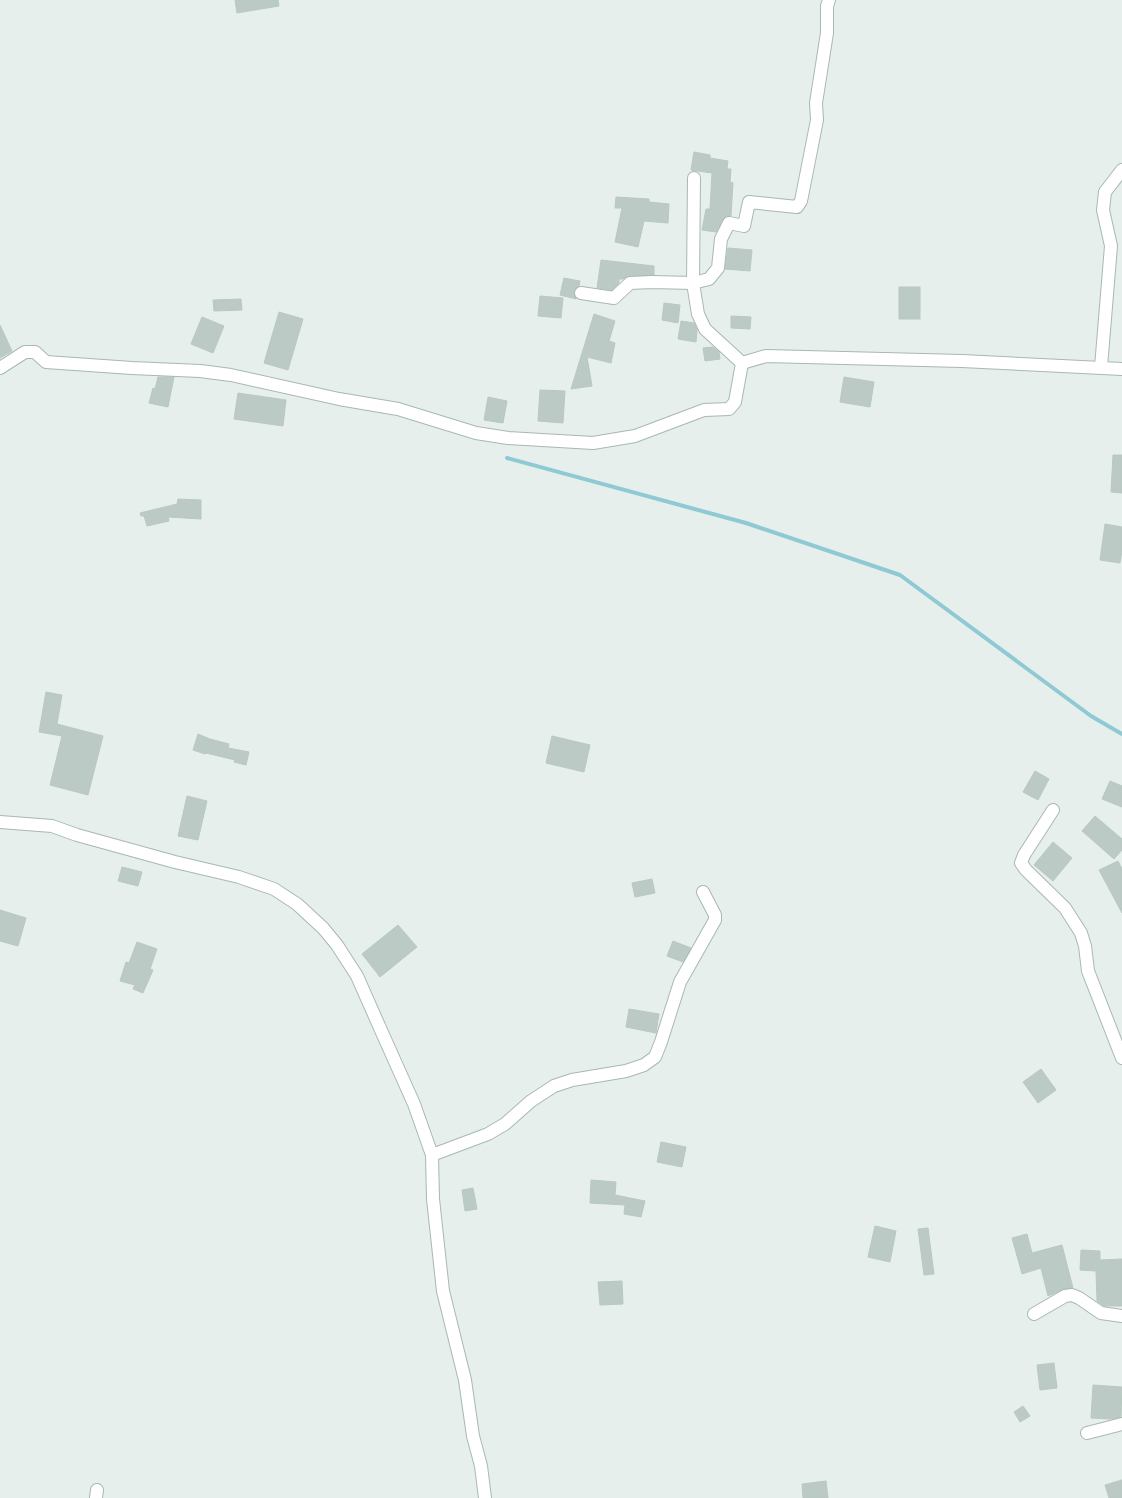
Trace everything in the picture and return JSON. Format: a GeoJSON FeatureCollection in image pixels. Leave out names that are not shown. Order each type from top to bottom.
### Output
{"type":"FeatureCollection","features":[{"type":"Feature","properties":{"kind":"street"},"geometry":{"type":"LineString","coordinates":[[581,293],[614,298],[630,283],[693,283],[709,279],[718,268],[721,239],[729,223],[744,226],[749,202],[797,207],[801,201],[817,120],[816,103],[827,33],[827,6],[829,0]]}},
{"type":"Feature","properties":{"kind":"street"},"geometry":{"type":"LineString","coordinates":[[1101,367],[1111,246],[1103,210],[1105,192],[1122,170]]}},
{"type":"Feature","properties":{"kind":"street"},"geometry":{"type":"LineString","coordinates":[[694,178],[693,283],[698,314],[705,328],[742,363]]}},
{"type":"Feature","properties":{"kind":"street"},"geometry":{"type":"LineString","coordinates":[[0,368],[25,352],[36,352],[46,362],[200,371],[231,375],[398,409],[476,433],[508,438],[592,443],[635,436],[704,410],[729,409],[735,402],[742,363]]}},
{"type":"Feature","properties":{"kind":"street"},"geometry":{"type":"LineString","coordinates":[[742,363],[766,356],[962,361],[1122,368]]}},
{"type":"Feature","properties":{"kind":"street"},"geometry":{"type":"LineString","coordinates":[[1053,810],[1021,863],[1026,870],[1065,908],[1081,932],[1085,946],[1088,971],[1122,1058]]}},
{"type":"Feature","properties":{"kind":"street"},"geometry":{"type":"LineString","coordinates":[[0,822],[52,826],[77,835],[175,862],[239,877],[274,889],[298,904],[323,928],[337,945],[357,976],[414,1104],[432,1155],[433,1199],[443,1291],[464,1380],[473,1436],[481,1466],[485,1498]]}},
{"type":"Feature","properties":{"kind":"street"},"geometry":{"type":"LineString","coordinates":[[432,1155],[488,1134],[505,1124],[531,1102],[554,1086],[572,1080],[626,1072],[644,1065],[655,1057],[662,1042],[680,982],[715,920],[715,915],[703,892]]}},
{"type":"Feature","properties":{"kind":"street"},"geometry":{"type":"LineString","coordinates":[[1034,1314],[1066,1296],[1072,1295],[1080,1298],[1100,1313],[1122,1316]]}},
{"type":"Feature","properties":{"kind":"street"},"geometry":{"type":"LineString","coordinates":[[1087,1433],[1122,1424]]}},
{"type":"Feature","properties":{"kind":"building"},"geometry":{"type":"Polygon","coordinates":[[[235,0],[278,0],[279,6],[237,13],[235,0]]]}},
{"type":"Feature","properties":{"kind":"building"},"geometry":{"type":"Polygon","coordinates":[[[694,152],[710,155],[710,158],[728,161],[727,169],[731,169],[730,182],[733,183],[731,216],[726,216],[723,219],[716,232],[702,230],[706,209],[710,209],[712,173],[691,170],[694,152]]]}},
{"type":"Feature","properties":{"kind":"building"},"geometry":{"type":"Polygon","coordinates":[[[616,197],[649,199],[649,202],[669,204],[668,223],[644,221],[638,247],[615,242],[622,208],[615,208],[616,197]]]}},
{"type":"Feature","properties":{"kind":"building"},"geometry":{"type":"Polygon","coordinates":[[[728,248],[752,250],[750,271],[725,269],[728,248]]]}},
{"type":"Feature","properties":{"kind":"building"},"geometry":{"type":"Polygon","coordinates":[[[601,260],[654,266],[654,275],[630,276],[619,279],[619,283],[612,290],[597,288],[601,260]]]}},
{"type":"Feature","properties":{"kind":"building"},"geometry":{"type":"Polygon","coordinates":[[[564,278],[580,281],[579,286],[574,292],[576,299],[560,295],[564,278]]]}},
{"type":"Feature","properties":{"kind":"building"},"geometry":{"type":"Polygon","coordinates":[[[899,287],[920,287],[920,319],[899,319],[899,287]]]}},
{"type":"Feature","properties":{"kind":"building"},"geometry":{"type":"Polygon","coordinates":[[[540,296],[563,298],[561,318],[538,316],[540,296]]]}},
{"type":"Feature","properties":{"kind":"building"},"geometry":{"type":"Polygon","coordinates":[[[241,299],[242,310],[214,311],[213,300],[241,299]]]}},
{"type":"Feature","properties":{"kind":"building"},"geometry":{"type":"Polygon","coordinates":[[[664,303],[680,305],[678,323],[662,320],[664,303]]]}},
{"type":"Feature","properties":{"kind":"building"},"geometry":{"type":"Polygon","coordinates":[[[279,312],[303,319],[288,370],[264,363],[279,312]]]}},
{"type":"Feature","properties":{"kind":"building"},"geometry":{"type":"Polygon","coordinates":[[[594,314],[615,321],[609,341],[615,343],[611,363],[587,357],[592,386],[571,389],[594,314]]]}},
{"type":"Feature","properties":{"kind":"building"},"geometry":{"type":"Polygon","coordinates":[[[731,316],[751,317],[750,329],[731,328],[731,316]]]}},
{"type":"Feature","properties":{"kind":"building"},"geometry":{"type":"Polygon","coordinates":[[[202,317],[224,326],[213,353],[191,344],[202,317]]]}},
{"type":"Feature","properties":{"kind":"building"},"geometry":{"type":"Polygon","coordinates":[[[681,321],[694,323],[697,330],[696,342],[678,339],[681,321]]]}},
{"type":"Feature","properties":{"kind":"building"},"geometry":{"type":"Polygon","coordinates":[[[0,325],[12,351],[0,358],[0,325]]]}},
{"type":"Feature","properties":{"kind":"building"},"geometry":{"type":"Polygon","coordinates":[[[713,347],[719,352],[720,359],[705,361],[703,348],[713,347]]]}},
{"type":"Feature","properties":{"kind":"building"},"geometry":{"type":"Polygon","coordinates":[[[158,377],[174,377],[168,407],[149,403],[158,377]]]}},
{"type":"Feature","properties":{"kind":"building"},"geometry":{"type":"Polygon","coordinates":[[[844,377],[874,382],[870,407],[840,402],[844,377]]]}},
{"type":"Feature","properties":{"kind":"building"},"geometry":{"type":"Polygon","coordinates":[[[540,390],[565,391],[563,423],[538,421],[540,390]]]}},
{"type":"Feature","properties":{"kind":"building"},"geometry":{"type":"Polygon","coordinates":[[[238,393],[286,400],[283,426],[234,419],[238,393]]]}},
{"type":"Feature","properties":{"kind":"building"},"geometry":{"type":"Polygon","coordinates":[[[488,397],[507,401],[503,423],[484,420],[488,397]]]}},
{"type":"Feature","properties":{"kind":"building"},"geometry":{"type":"Polygon","coordinates":[[[1113,455],[1122,455],[1122,493],[1111,492],[1113,455]]]}},
{"type":"Feature","properties":{"kind":"building"},"geometry":{"type":"Polygon","coordinates":[[[178,499],[201,500],[201,519],[168,517],[169,521],[147,526],[144,516],[141,516],[140,513],[177,504],[178,499]]]}},
{"type":"Feature","properties":{"kind":"building"},"geometry":{"type":"Polygon","coordinates":[[[1105,524],[1122,527],[1122,551],[1120,563],[1100,560],[1105,524]]]}},
{"type":"Feature","properties":{"kind":"building"},"geometry":{"type":"Polygon","coordinates":[[[46,692],[62,695],[57,724],[103,736],[88,795],[50,785],[62,736],[39,732],[46,692]]]}},
{"type":"Feature","properties":{"kind":"building"},"geometry":{"type":"Polygon","coordinates":[[[198,734],[229,744],[228,748],[249,752],[246,765],[234,762],[235,760],[193,750],[198,734]]]}},
{"type":"Feature","properties":{"kind":"building"},"geometry":{"type":"Polygon","coordinates":[[[552,736],[590,745],[584,772],[546,763],[552,736]]]}},
{"type":"Feature","properties":{"kind":"building"},"geometry":{"type":"Polygon","coordinates":[[[1035,771],[1049,779],[1038,800],[1023,792],[1035,771]]]}},
{"type":"Feature","properties":{"kind":"building"},"geometry":{"type":"Polygon","coordinates":[[[1110,781],[1122,786],[1122,807],[1102,799],[1110,781]]]}},
{"type":"Feature","properties":{"kind":"building"},"geometry":{"type":"Polygon","coordinates":[[[187,796],[207,801],[198,840],[178,836],[187,796]]]}},
{"type":"Feature","properties":{"kind":"building"},"geometry":{"type":"Polygon","coordinates":[[[1095,816],[1122,839],[1122,850],[1114,859],[1082,831],[1095,816]]]}},
{"type":"Feature","properties":{"kind":"building"},"geometry":{"type":"Polygon","coordinates":[[[1053,842],[1072,858],[1053,881],[1034,865],[1053,842]]]}},
{"type":"Feature","properties":{"kind":"building"},"geometry":{"type":"Polygon","coordinates":[[[1118,861],[1122,869],[1122,913],[1099,870],[1118,861]]]}},
{"type":"Feature","properties":{"kind":"building"},"geometry":{"type":"Polygon","coordinates":[[[122,867],[142,872],[138,886],[118,881],[122,867]]]}},
{"type":"Feature","properties":{"kind":"building"},"geometry":{"type":"Polygon","coordinates":[[[652,879],[655,893],[635,897],[632,883],[652,879]]]}},
{"type":"Feature","properties":{"kind":"building"},"geometry":{"type":"Polygon","coordinates":[[[0,910],[26,918],[18,946],[0,941],[0,910]]]}},
{"type":"Feature","properties":{"kind":"building"},"geometry":{"type":"Polygon","coordinates":[[[398,925],[417,947],[380,977],[362,954],[398,925]]]}},
{"type":"Feature","properties":{"kind":"building"},"geometry":{"type":"Polygon","coordinates":[[[673,941],[691,948],[683,962],[667,956],[673,941]]]}},
{"type":"Feature","properties":{"kind":"building"},"geometry":{"type":"Polygon","coordinates":[[[137,942],[157,949],[150,969],[153,970],[143,993],[133,989],[135,985],[120,981],[126,962],[129,963],[137,942]]]}},
{"type":"Feature","properties":{"kind":"building"},"geometry":{"type":"Polygon","coordinates":[[[629,1009],[659,1014],[656,1033],[626,1027],[629,1009]]]}},
{"type":"Feature","properties":{"kind":"building"},"geometry":{"type":"Polygon","coordinates":[[[1041,1069],[1056,1090],[1038,1103],[1023,1082],[1041,1069]]]}},
{"type":"Feature","properties":{"kind":"building"},"geometry":{"type":"Polygon","coordinates":[[[661,1142],[686,1147],[682,1167],[657,1162],[661,1142]]]}},
{"type":"Feature","properties":{"kind":"building"},"geometry":{"type":"Polygon","coordinates":[[[591,1180],[616,1182],[615,1195],[645,1201],[641,1217],[624,1214],[625,1205],[590,1203],[591,1180]]]}},
{"type":"Feature","properties":{"kind":"building"},"geometry":{"type":"Polygon","coordinates":[[[473,1188],[477,1209],[465,1211],[462,1190],[473,1188]]]}},
{"type":"Feature","properties":{"kind":"building"},"geometry":{"type":"Polygon","coordinates":[[[875,1226],[896,1231],[890,1262],[868,1257],[875,1226]]]}},
{"type":"Feature","properties":{"kind":"building"},"geometry":{"type":"Polygon","coordinates":[[[928,1228],[934,1274],[924,1275],[918,1229],[928,1228]]]}},
{"type":"Feature","properties":{"kind":"building"},"geometry":{"type":"Polygon","coordinates":[[[1027,1234],[1032,1253],[1062,1245],[1073,1288],[1064,1289],[1048,1296],[1041,1268],[1022,1274],[1012,1238],[1027,1234]]]}},
{"type":"Feature","properties":{"kind":"building"},"geometry":{"type":"Polygon","coordinates":[[[1081,1250],[1100,1251],[1100,1260],[1122,1259],[1122,1306],[1104,1306],[1097,1301],[1096,1271],[1080,1270],[1081,1250]]]}},
{"type":"Feature","properties":{"kind":"building"},"geometry":{"type":"Polygon","coordinates":[[[622,1281],[623,1304],[600,1305],[598,1282],[622,1281]]]}},
{"type":"Feature","properties":{"kind":"building"},"geometry":{"type":"Polygon","coordinates":[[[1054,1363],[1057,1388],[1040,1390],[1037,1365],[1054,1363]]]}},
{"type":"Feature","properties":{"kind":"building"},"geometry":{"type":"Polygon","coordinates":[[[1093,1385],[1122,1387],[1121,1417],[1110,1419],[1091,1418],[1093,1385]]]}},
{"type":"Feature","properties":{"kind":"building"},"geometry":{"type":"Polygon","coordinates":[[[1023,1406],[1030,1416],[1020,1422],[1014,1412],[1023,1406]]]}},
{"type":"Feature","properties":{"kind":"building"},"geometry":{"type":"Polygon","coordinates":[[[1122,1480],[1122,1498],[1109,1498],[1105,1485],[1122,1480]]]}},
{"type":"Feature","properties":{"kind":"building"},"geometry":{"type":"Polygon","coordinates":[[[826,1481],[828,1498],[803,1498],[802,1484],[826,1481]]]}},
{"type":"Feature","properties":{"kind":"waterway"},"geometry":{"type":"LineString","coordinates":[[507,458],[746,523],[900,575],[1091,716],[1122,734]]}}]}
